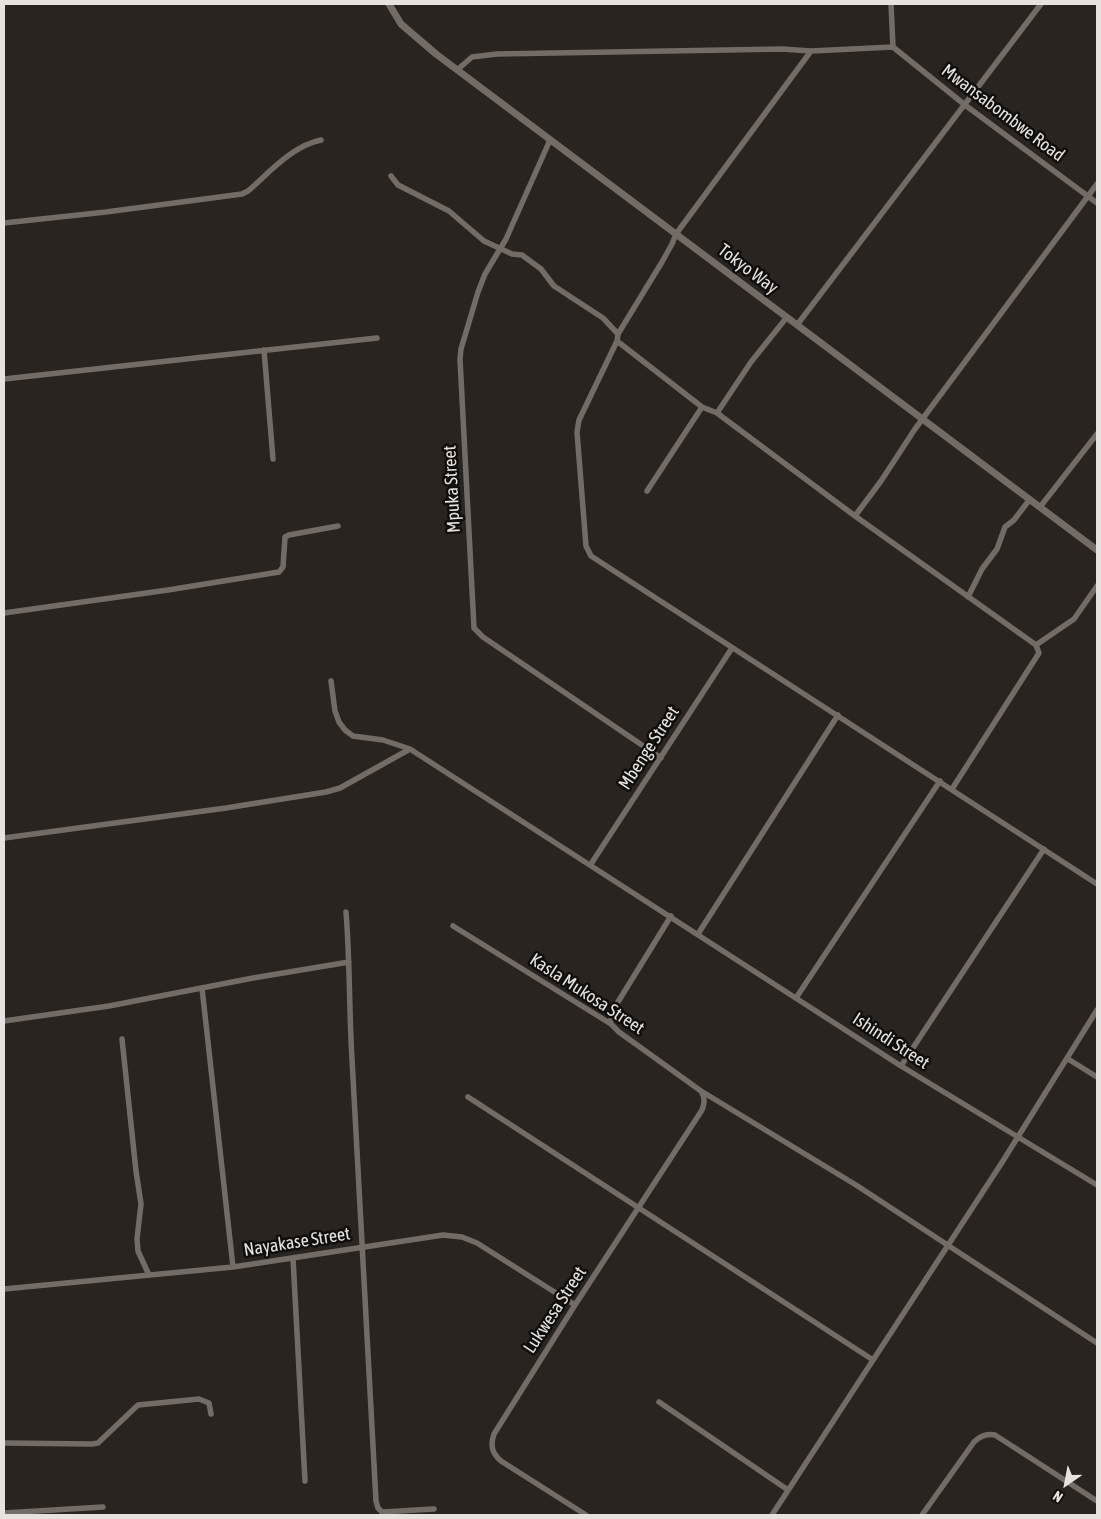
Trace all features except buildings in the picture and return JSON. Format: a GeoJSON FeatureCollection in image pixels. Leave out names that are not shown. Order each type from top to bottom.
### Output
{"type":"FeatureCollection","features":[{"type":"Feature","properties":{"kind":"street","name":"Tokyo Way"},"geometry":{"type":"LineString","coordinates":[[389,4],[401,24],[456,70],[1097,550]]}},
{"type":"Feature","properties":{"kind":"street"},"geometry":{"type":"LineString","coordinates":[[456,70],[472,57],[497,54],[782,49],[811,51],[893,47],[891,4]]}},
{"type":"Feature","properties":{"kind":"street"},"geometry":{"type":"LineString","coordinates":[[797,325],[1041,4]]}},
{"type":"Feature","properties":{"kind":"street","name":"Mwansabombwe Road"},"geometry":{"type":"LineString","coordinates":[[893,47],[965,105],[1097,203]]}},
{"type":"Feature","properties":{"kind":"street"},"geometry":{"type":"LineString","coordinates":[[811,51],[676,234],[662,262],[618,337],[579,420],[587,550],[591,556],[1097,884]]}},
{"type":"Feature","properties":{"kind":"street"},"geometry":{"type":"LineString","coordinates":[[4,223],[242,194],[248,191],[292,152],[312,142],[321,140]]}},
{"type":"Feature","properties":{"kind":"street","name":"Mpuka Street"},"geometry":{"type":"LineString","coordinates":[[550,140],[501,248],[478,292],[463,341],[460,359],[474,628],[483,637],[661,758]]}},
{"type":"Feature","properties":{"kind":"street"},"geometry":{"type":"LineString","coordinates":[[391,176],[398,184],[450,211],[478,237],[512,254],[522,255],[541,269],[554,286],[603,318],[618,337],[702,407],[717,413],[855,516],[1036,645],[1039,653],[952,789]]}},
{"type":"Feature","properties":{"kind":"street"},"geometry":{"type":"LineString","coordinates":[[855,516],[875,490],[923,418],[1097,184]]}},
{"type":"Feature","properties":{"kind":"street"},"geometry":{"type":"LineString","coordinates":[[717,413],[751,362],[787,317]]}},
{"type":"Feature","properties":{"kind":"street"},"geometry":{"type":"LineString","coordinates":[[4,379],[377,338]]}},
{"type":"Feature","properties":{"kind":"street"},"geometry":{"type":"LineString","coordinates":[[264,350],[272,459]]}},
{"type":"Feature","properties":{"kind":"street"},"geometry":{"type":"LineString","coordinates":[[648,491],[702,407]]}},
{"type":"Feature","properties":{"kind":"street"},"geometry":{"type":"LineString","coordinates":[[1040,507],[1097,434]]}},
{"type":"Feature","properties":{"kind":"street"},"geometry":{"type":"LineString","coordinates":[[968,597],[982,569],[997,549],[1005,527],[1014,520],[1030,499]]}},
{"type":"Feature","properties":{"kind":"street"},"geometry":{"type":"LineString","coordinates":[[4,613],[279,572],[283,567],[285,537],[338,526]]}},
{"type":"Feature","properties":{"kind":"street"},"geometry":{"type":"LineString","coordinates":[[1036,645],[1074,619],[1097,586]]}},
{"type":"Feature","properties":{"kind":"street","name":"Mbenge Street"},"geometry":{"type":"LineString","coordinates":[[591,864],[732,648]]}},
{"type":"Feature","properties":{"kind":"street","name":"Ishindi Street"},"geometry":{"type":"LineString","coordinates":[[331,681],[335,712],[344,730],[353,736],[382,740],[410,749],[591,864],[901,1066],[1097,1185]]}},
{"type":"Feature","properties":{"kind":"street"},"geometry":{"type":"LineString","coordinates":[[698,934],[838,715]]}},
{"type":"Feature","properties":{"kind":"street"},"geometry":{"type":"LineString","coordinates":[[4,838],[262,803],[326,792],[340,788],[410,749]]}},
{"type":"Feature","properties":{"kind":"street"},"geometry":{"type":"LineString","coordinates":[[796,998],[940,781]]}},
{"type":"Feature","properties":{"kind":"street"},"geometry":{"type":"LineString","coordinates":[[901,1066],[1044,849]]}},
{"type":"Feature","properties":{"kind":"street"},"geometry":{"type":"LineString","coordinates":[[346,912],[351,1046],[376,1501],[378,1508],[382,1512],[434,1509]]}},
{"type":"Feature","properties":{"kind":"street"},"geometry":{"type":"LineString","coordinates":[[611,1024],[613,1010],[671,916]]}},
{"type":"Feature","properties":{"kind":"street","name":"Kasla Mukosa Street"},"geometry":{"type":"LineString","coordinates":[[453,926],[611,1024],[618,1032],[701,1091],[856,1184],[947,1246],[1097,1343]]}},
{"type":"Feature","properties":{"kind":"street"},"geometry":{"type":"LineString","coordinates":[[4,1021],[109,1006],[349,962]]}},
{"type":"Feature","properties":{"kind":"street"},"geometry":{"type":"LineString","coordinates":[[202,988],[234,1267]]}},
{"type":"Feature","properties":{"kind":"street"},"geometry":{"type":"LineString","coordinates":[[772,1515],[1018,1137],[1097,1010]]}},
{"type":"Feature","properties":{"kind":"street"},"geometry":{"type":"LineString","coordinates":[[122,1039],[141,1204],[137,1239],[138,1251],[149,1275]]}},
{"type":"Feature","properties":{"kind":"street"},"geometry":{"type":"LineString","coordinates":[[1068,1059],[1097,1077]]}},
{"type":"Feature","properties":{"kind":"street","name":"Lukwesa Street"},"geometry":{"type":"LineString","coordinates":[[586,1515],[501,1461],[496,1457],[491,1442],[494,1434],[575,1305],[702,1110],[705,1102],[701,1091]]}},
{"type":"Feature","properties":{"kind":"street"},"geometry":{"type":"LineString","coordinates":[[468,1097],[873,1360]]}},
{"type":"Feature","properties":{"kind":"street","name":"Nayakase Street"},"geometry":{"type":"LineString","coordinates":[[4,1289],[234,1267],[443,1236],[469,1239],[575,1305]]}},
{"type":"Feature","properties":{"kind":"street"},"geometry":{"type":"LineString","coordinates":[[293,1258],[305,1481]]}},
{"type":"Feature","properties":{"kind":"street"},"geometry":{"type":"LineString","coordinates":[[4,1442],[98,1443],[134,1408],[144,1404],[200,1399],[209,1403],[211,1414]]}},
{"type":"Feature","properties":{"kind":"street"},"geometry":{"type":"LineString","coordinates":[[658,1402],[788,1490]]}},
{"type":"Feature","properties":{"kind":"street"},"geometry":{"type":"LineString","coordinates":[[922,1515],[974,1442],[979,1437],[990,1434],[995,1435],[1097,1500]]}},
{"type":"Feature","properties":{"kind":"street"},"geometry":{"type":"LineString","coordinates":[[4,1514],[103,1507]]}}]}
